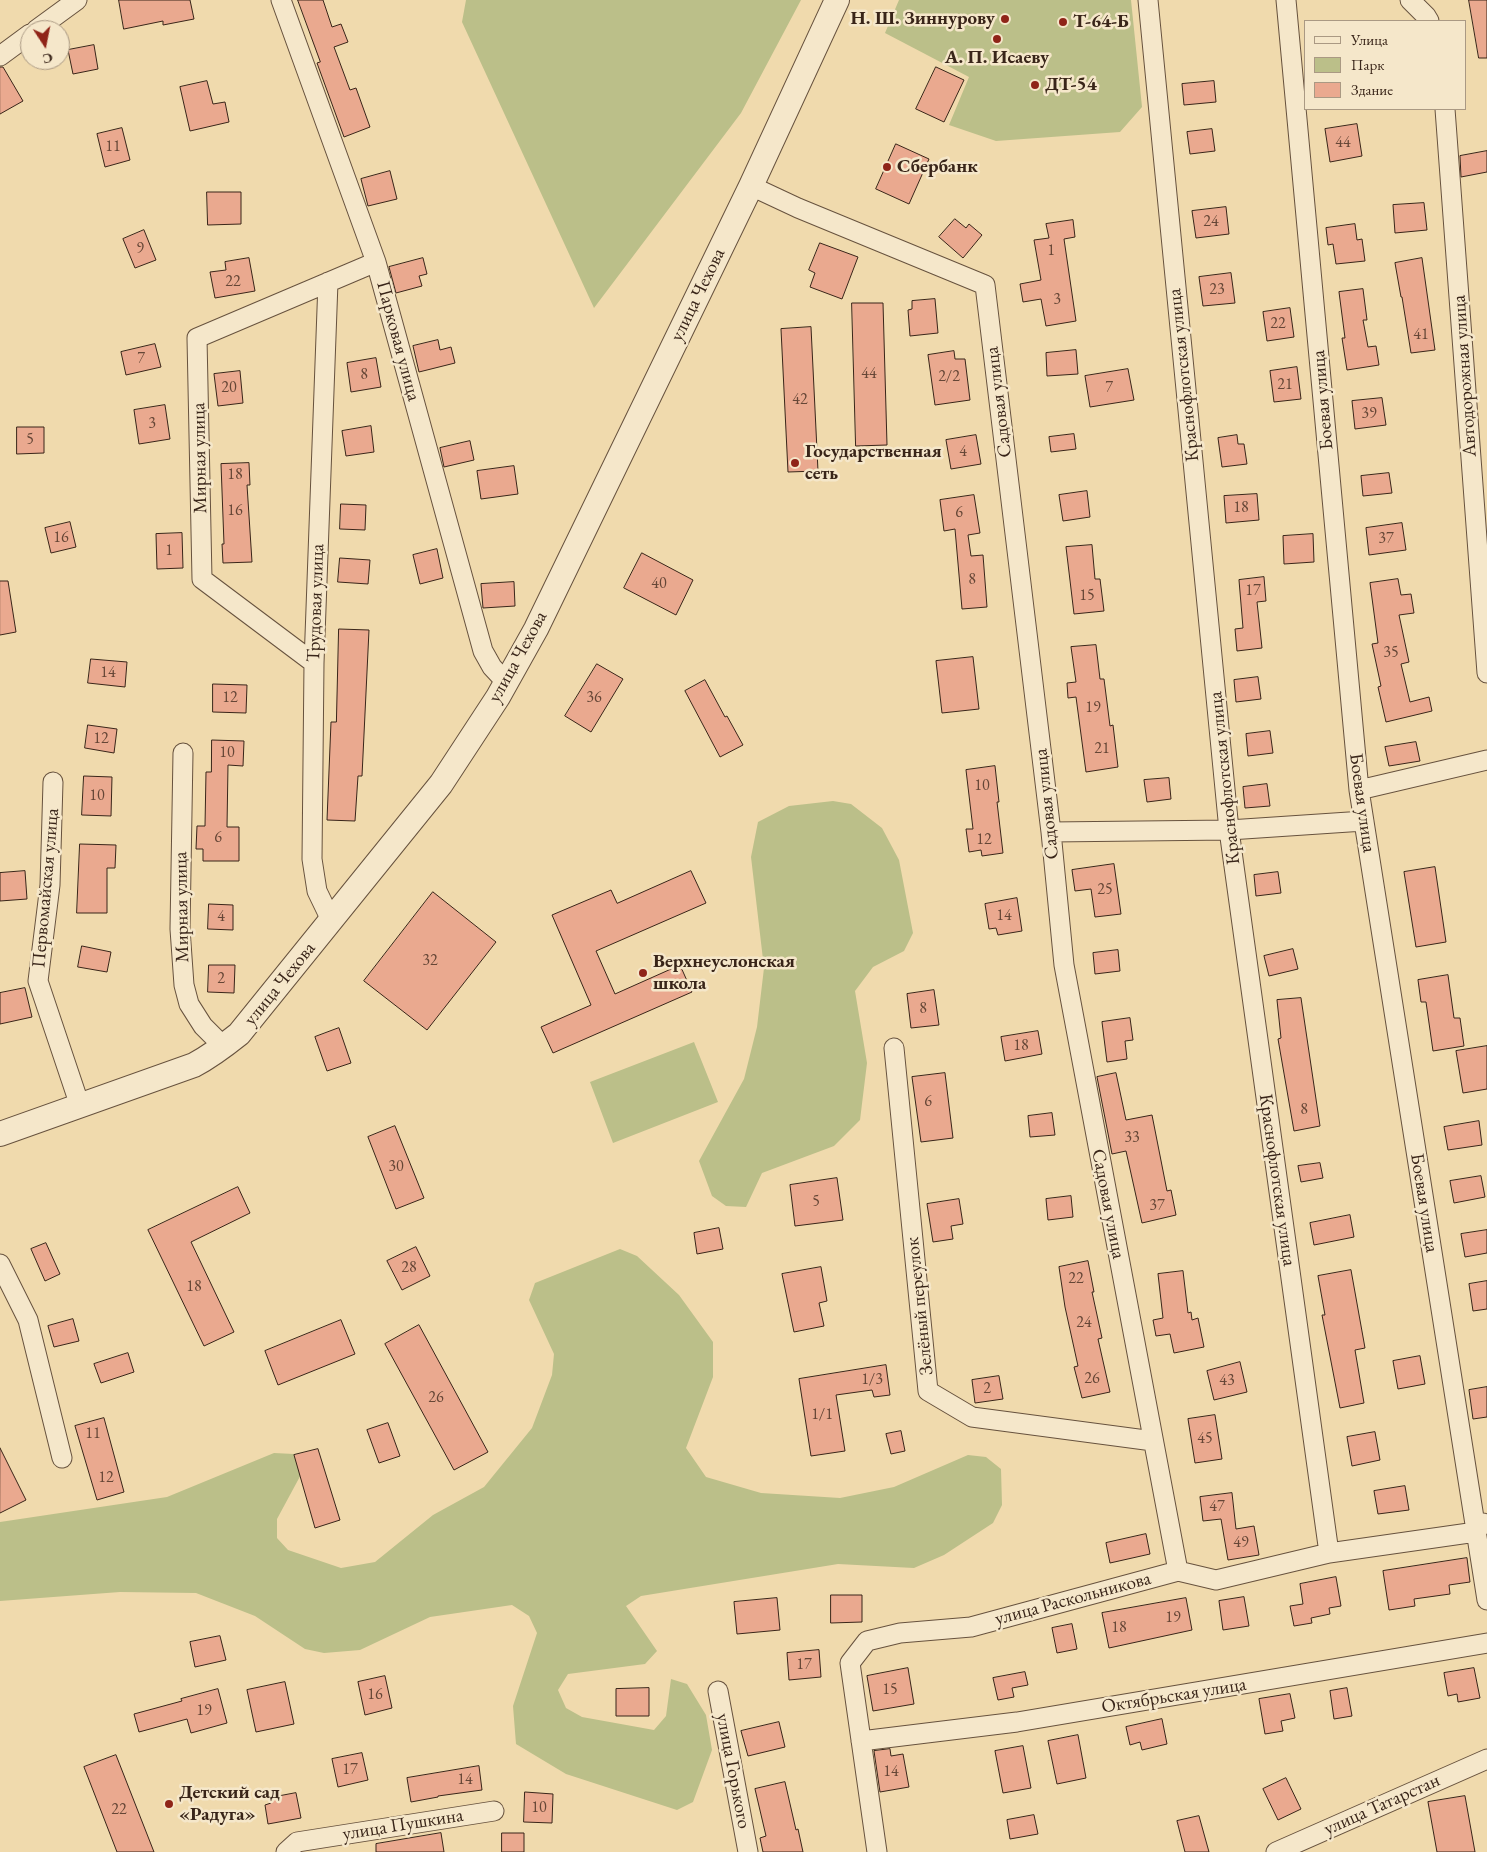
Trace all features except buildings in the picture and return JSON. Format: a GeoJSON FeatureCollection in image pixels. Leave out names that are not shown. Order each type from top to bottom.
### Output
{"type":"FeatureCollection","features":[{"type":"Feature","properties":{"kind":"street"},"geometry":{"type":"LineString","coordinates":[[50,20],[77,0]]}},
{"type":"Feature","properties":{"kind":"street","name":"Парковая улица"},"geometry":{"type":"LineString","coordinates":[[281,0],[376,262],[483,651],[492,667],[506,682]]}},
{"type":"Feature","properties":{"kind":"street","name":"улица Чехова"},"geometry":{"type":"LineString","coordinates":[[0,1134],[194,1065],[212,1056],[224,1047],[239,1034],[441,784],[506,682],[536,629],[751,186],[837,0]]}},
{"type":"Feature","properties":{"kind":"street","name":"Краснофлотская улица"},"geometry":{"type":"LineString","coordinates":[[1148,0],[1229,830],[1329,1553]]}},
{"type":"Feature","properties":{"kind":"street","name":"Боевая улица"},"geometry":{"type":"LineString","coordinates":[[1286,0],[1359,790],[1482,1525],[1487,1600]]}},
{"type":"Feature","properties":{"kind":"street"},"geometry":{"type":"LineString","coordinates":[[1410,0],[1428,20]]}},
{"type":"Feature","properties":{"kind":"street"},"geometry":{"type":"LineString","coordinates":[[0,56],[20,41]]}},
{"type":"Feature","properties":{"kind":"street","name":"Автодорожная улица"},"geometry":{"type":"LineString","coordinates":[[1445,110],[1487,673]]}},
{"type":"Feature","properties":{"kind":"street","name":"Садовая улица"},"geometry":{"type":"LineString","coordinates":[[751,186],[798,208],[985,285],[1051,832],[1064,965],[1178,1570]]}},
{"type":"Feature","properties":{"kind":"street"},"geometry":{"type":"LineString","coordinates":[[328,282],[376,262]]}},
{"type":"Feature","properties":{"kind":"street","name":"Мирная улица"},"geometry":{"type":"LineString","coordinates":[[314,663],[202,579],[197,338],[328,282]]}},
{"type":"Feature","properties":{"kind":"street","name":"Трудовая улица"},"geometry":{"type":"LineString","coordinates":[[328,282],[314,663],[312,859],[317,891],[331,920]]}},
{"type":"Feature","properties":{"kind":"street","name":"Мирная улица"},"geometry":{"type":"LineString","coordinates":[[184,753],[180,929],[184,985],[189,1004],[198,1019],[224,1047]]}},
{"type":"Feature","properties":{"kind":"street"},"geometry":{"type":"LineString","coordinates":[[1359,790],[1487,760]]}},
{"type":"Feature","properties":{"kind":"street","name":"Первомайская улица"},"geometry":{"type":"LineString","coordinates":[[53,782],[50,885],[38,980],[80,1106]]}},
{"type":"Feature","properties":{"kind":"street"},"geometry":{"type":"LineString","coordinates":[[1051,832],[1229,830],[1364,820]]}},
{"type":"Feature","properties":{"kind":"street","name":"Зелёный переулок"},"geometry":{"type":"LineString","coordinates":[[894,1048],[928,1391],[972,1417],[1153,1441]]}},
{"type":"Feature","properties":{"kind":"street"},"geometry":{"type":"LineString","coordinates":[[0,1264],[28,1320],[62,1458]]}},
{"type":"Feature","properties":{"kind":"street"},"geometry":{"type":"LineString","coordinates":[[1178,1570],[1216,1580],[1329,1553],[1482,1525]]}},
{"type":"Feature","properties":{"kind":"street","name":"улица Раскольникова"},"geometry":{"type":"LineString","coordinates":[[876,1852],[850,1663],[867,1642],[900,1633],[971,1627],[1178,1570]]}},
{"type":"Feature","properties":{"kind":"street","name":"Октябрьская улица"},"geometry":{"type":"LineString","coordinates":[[861,1741],[1017,1722],[1487,1643]]}},
{"type":"Feature","properties":{"kind":"street","name":"улица Горького"},"geometry":{"type":"LineString","coordinates":[[718,1690],[748,1852]]}},
{"type":"Feature","properties":{"kind":"street","name":"улица Татарстан"},"geometry":{"type":"LineString","coordinates":[[1276,1852],[1487,1758]]}},
{"type":"Feature","properties":{"kind":"street","name":"улица Пушкина"},"geometry":{"type":"LineString","coordinates":[[286,1852],[297,1842],[494,1811]]}},
{"type":"Feature","properties":{"kind":"green space"},"geometry":{"type":"Polygon","coordinates":[[[466,0],[801,0],[741,113],[594,308],[462,22],[466,0]]]}},
{"type":"Feature","properties":{"kind":"green space"},"geometry":{"type":"Polygon","coordinates":[[[899,0],[1131,0],[1142,107],[1120,132],[996,141],[949,125],[969,77],[885,33],[899,0]]]}},
{"type":"Feature","properties":{"kind":"green space"},"geometry":{"type":"Polygon","coordinates":[[[833,801],[851,804],[882,828],[899,860],[913,933],[904,951],[873,967],[855,991],[867,1063],[860,1120],[834,1146],[762,1173],[746,1207],[726,1206],[712,1196],[699,1161],[744,1079],[757,1027],[764,968],[751,857],[758,822],[789,806],[833,801]]]}},
{"type":"Feature","properties":{"kind":"green space"},"geometry":{"type":"Polygon","coordinates":[[[694,1042],[718,1102],[613,1143],[590,1082],[694,1042]]]}},
{"type":"Feature","properties":{"kind":"green space"},"geometry":{"type":"Polygon","coordinates":[[[620,1249],[637,1256],[679,1295],[713,1342],[713,1377],[686,1448],[706,1477],[761,1493],[840,1498],[894,1487],[968,1455],[986,1457],[1001,1469],[1002,1505],[993,1523],[944,1555],[914,1568],[838,1564],[641,1596],[626,1606],[657,1651],[645,1664],[568,1674],[558,1690],[566,1708],[582,1717],[654,1730],[666,1716],[671,1679],[687,1684],[706,1715],[712,1750],[693,1802],[677,1810],[566,1774],[516,1744],[513,1706],[537,1633],[529,1616],[512,1605],[430,1617],[360,1650],[324,1653],[305,1649],[255,1616],[196,1593],[120,1592],[0,1601],[0,1522],[167,1497],[274,1453],[294,1454],[304,1469],[277,1519],[277,1538],[288,1550],[341,1568],[375,1562],[433,1515],[484,1487],[532,1428],[552,1375],[554,1354],[529,1300],[535,1283],[620,1249]]]}},
{"type":"Feature","properties":{"kind":"place","name":"Н. Ш. Зиннурову"},"geometry":{"type":"Point","coordinates":[1005,19]}},
{"type":"Feature","properties":{"kind":"place","name":"Т-64-Б"},"geometry":{"type":"Point","coordinates":[1063,22]}},
{"type":"Feature","properties":{"kind":"place","name":"А. П. Исаеву"},"geometry":{"type":"Point","coordinates":[997,39]}},
{"type":"Feature","properties":{"kind":"place","name":"ДТ-54"},"geometry":{"type":"Point","coordinates":[1035,85]}},
{"type":"Feature","properties":{"kind":"place","name":"Сбербанк"},"geometry":{"type":"Point","coordinates":[887,167]}},
{"type":"Feature","properties":{"kind":"place","name":"Государственная сеть"},"geometry":{"type":"Point","coordinates":[795,463]}},
{"type":"Feature","properties":{"kind":"place","name":"Верхнеуслонская школа"},"geometry":{"type":"Point","coordinates":[643,973]}},
{"type":"Feature","properties":{"kind":"place","name":"Детский сад «Радуга»"},"geometry":{"type":"Point","coordinates":[169,1804]}}]}
